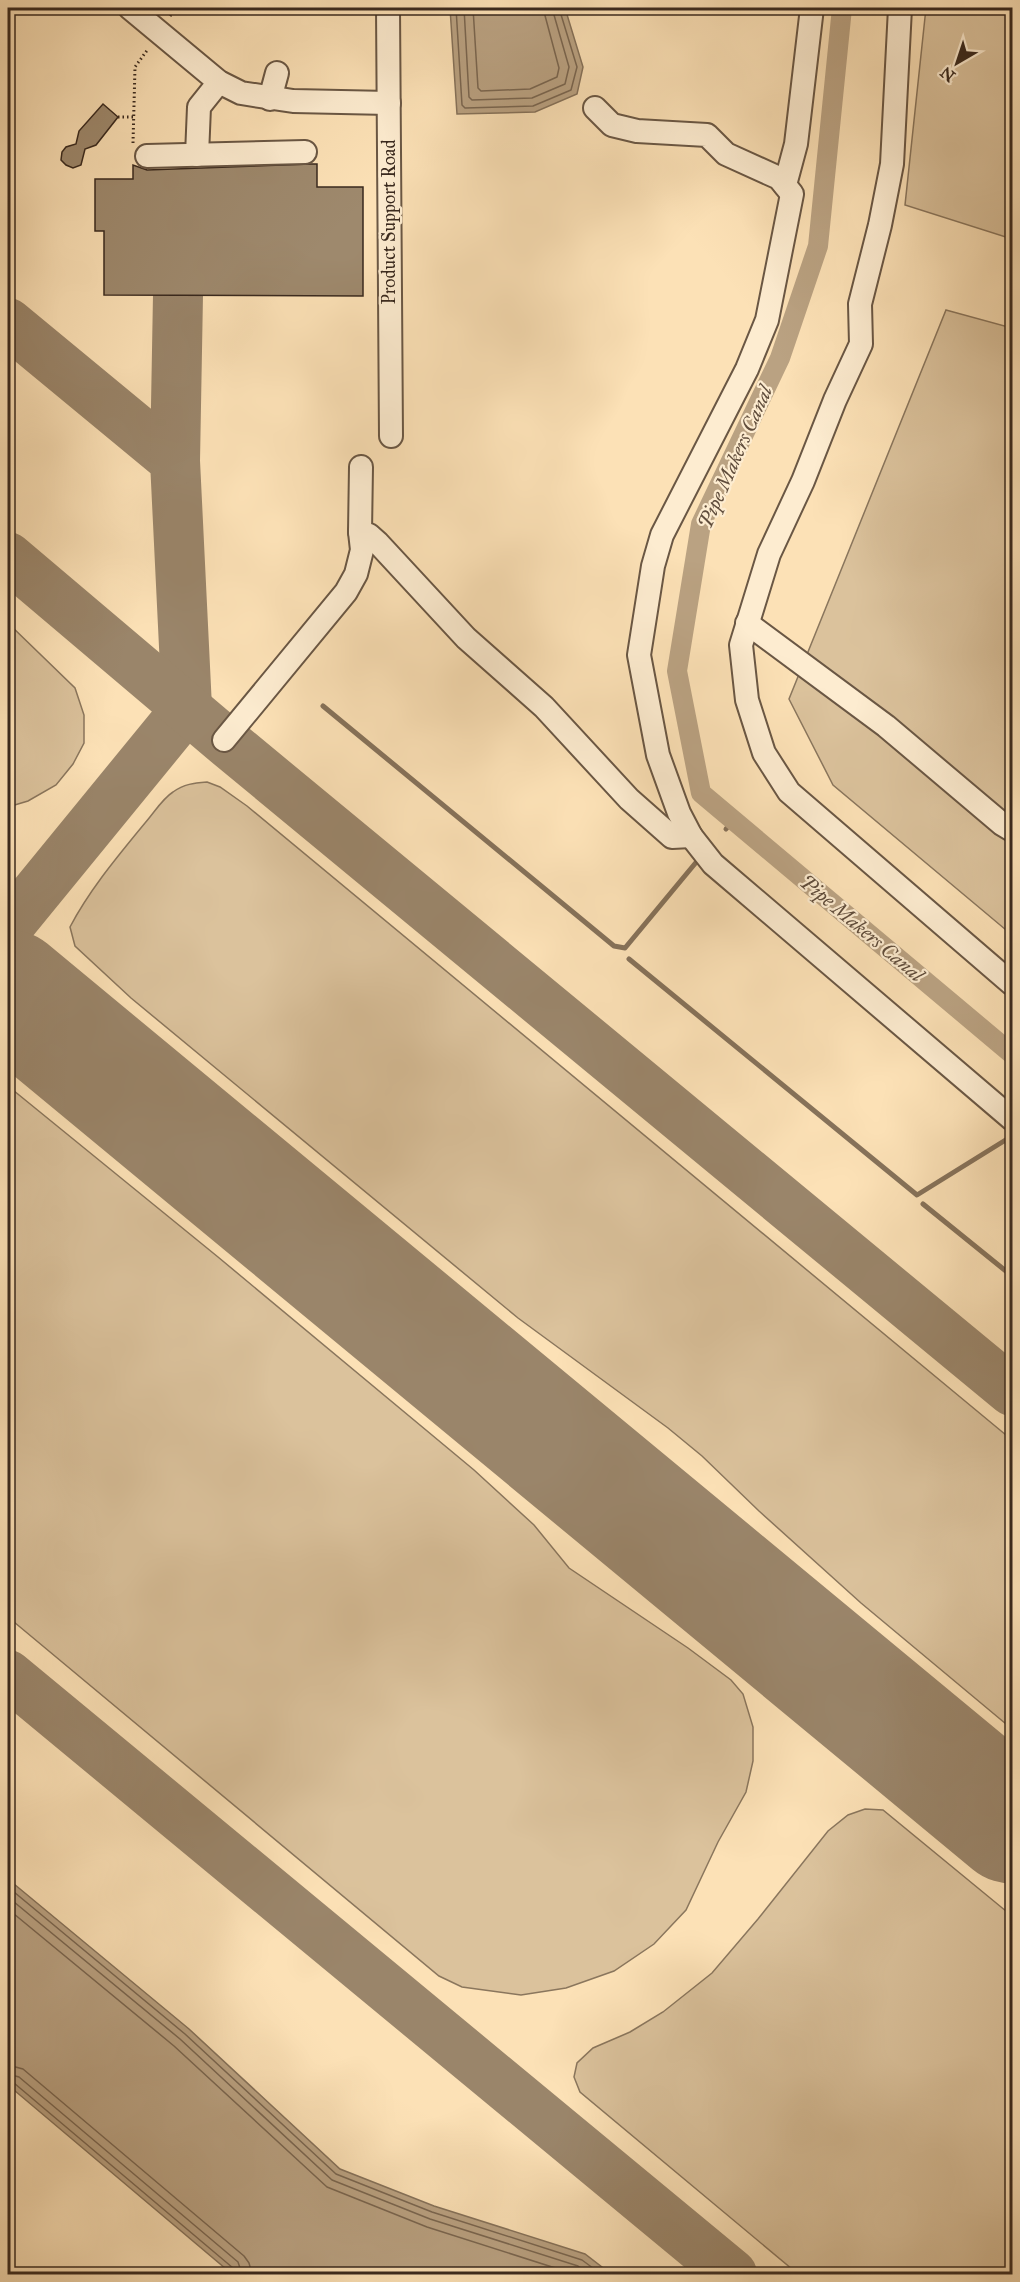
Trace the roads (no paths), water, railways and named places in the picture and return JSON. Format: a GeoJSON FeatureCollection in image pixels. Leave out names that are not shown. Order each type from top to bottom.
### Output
{"type":"FeatureCollection","features":[{"type":"Feature","properties":{"kind":"street"},"geometry":{"type":"LineString","coordinates":[[130,8],[219,82],[240,93],[293,101],[389,103]]}},
{"type":"Feature","properties":{"kind":"street","name":"Product Support Road"},"geometry":{"type":"LineString","coordinates":[[388,8],[391,436]]}},
{"type":"Feature","properties":{"kind":"street"},"geometry":{"type":"LineString","coordinates":[[785,185],[796,144],[812,8]]}},
{"type":"Feature","properties":{"kind":"street"},"geometry":{"type":"LineString","coordinates":[[900,8],[892,164],[880,225],[860,303],[861,344],[803,481],[769,554],[741,645],[747,700],[764,753],[789,792],[1012,984]]}},
{"type":"Feature","properties":{"kind":"street"},"geometry":{"type":"LineString","coordinates":[[270,99],[277,73]]}},
{"type":"Feature","properties":{"kind":"street"},"geometry":{"type":"LineString","coordinates":[[197,155],[199,107],[219,82]]}},
{"type":"Feature","properties":{"kind":"street"},"geometry":{"type":"LineString","coordinates":[[595,108],[612,125],[637,131],[707,135],[726,154],[779,178],[792,194],[768,320],[747,369],[662,535],[653,566],[639,656],[658,755],[679,813],[691,836],[713,864],[1012,1119]]}},
{"type":"Feature","properties":{"kind":"street"},"geometry":{"type":"LineString","coordinates":[[140,151],[197,155],[305,152]]}},
{"type":"Feature","properties":{"kind":"street"},"geometry":{"type":"LineString","coordinates":[[224,740],[346,592],[356,574],[362,550],[361,466]]}},
{"type":"Feature","properties":{"kind":"street"},"geometry":{"type":"LineString","coordinates":[[360,531],[378,543],[466,638],[544,708],[629,800],[672,837],[691,836]]}},
{"type":"Feature","properties":{"kind":"street"},"geometry":{"type":"LineString","coordinates":[[747,623],[885,726],[1012,830]]}},
{"type":"Feature","properties":{"kind":"water"},"geometry":{"type":"Polygon","coordinates":[[[450,8],[565,8],[583,67],[577,94],[535,112],[457,114],[450,8]]]}},
{"type":"Feature","properties":{"kind":"water"},"geometry":{"type":"Polygon","coordinates":[[[8,1879],[189,2029],[340,2169],[434,2206],[585,2254],[611,2274],[232,2274],[8,2085],[8,1879]]]}},
{"type":"Feature","properties":{"kind":"waterway","name":"Pipe Makers Canal"},"geometry":{"type":"LineString","coordinates":[[842,8],[818,246],[780,358],[701,524],[677,671],[701,793],[1012,1054]]}},
{"type":"Feature","properties":{"kind":"waterway"},"geometry":{"type":"LineString","coordinates":[[323,706],[614,946],[625,948],[698,860]]}},
{"type":"Feature","properties":{"kind":"waterway"},"geometry":{"type":"LineString","coordinates":[[726,829],[733,820]]}},
{"type":"Feature","properties":{"kind":"waterway"},"geometry":{"type":"LineString","coordinates":[[629,959],[917,1195],[1012,1136]]}},
{"type":"Feature","properties":{"kind":"waterway"},"geometry":{"type":"LineString","coordinates":[[923,1204],[1012,1276]]}}]}
